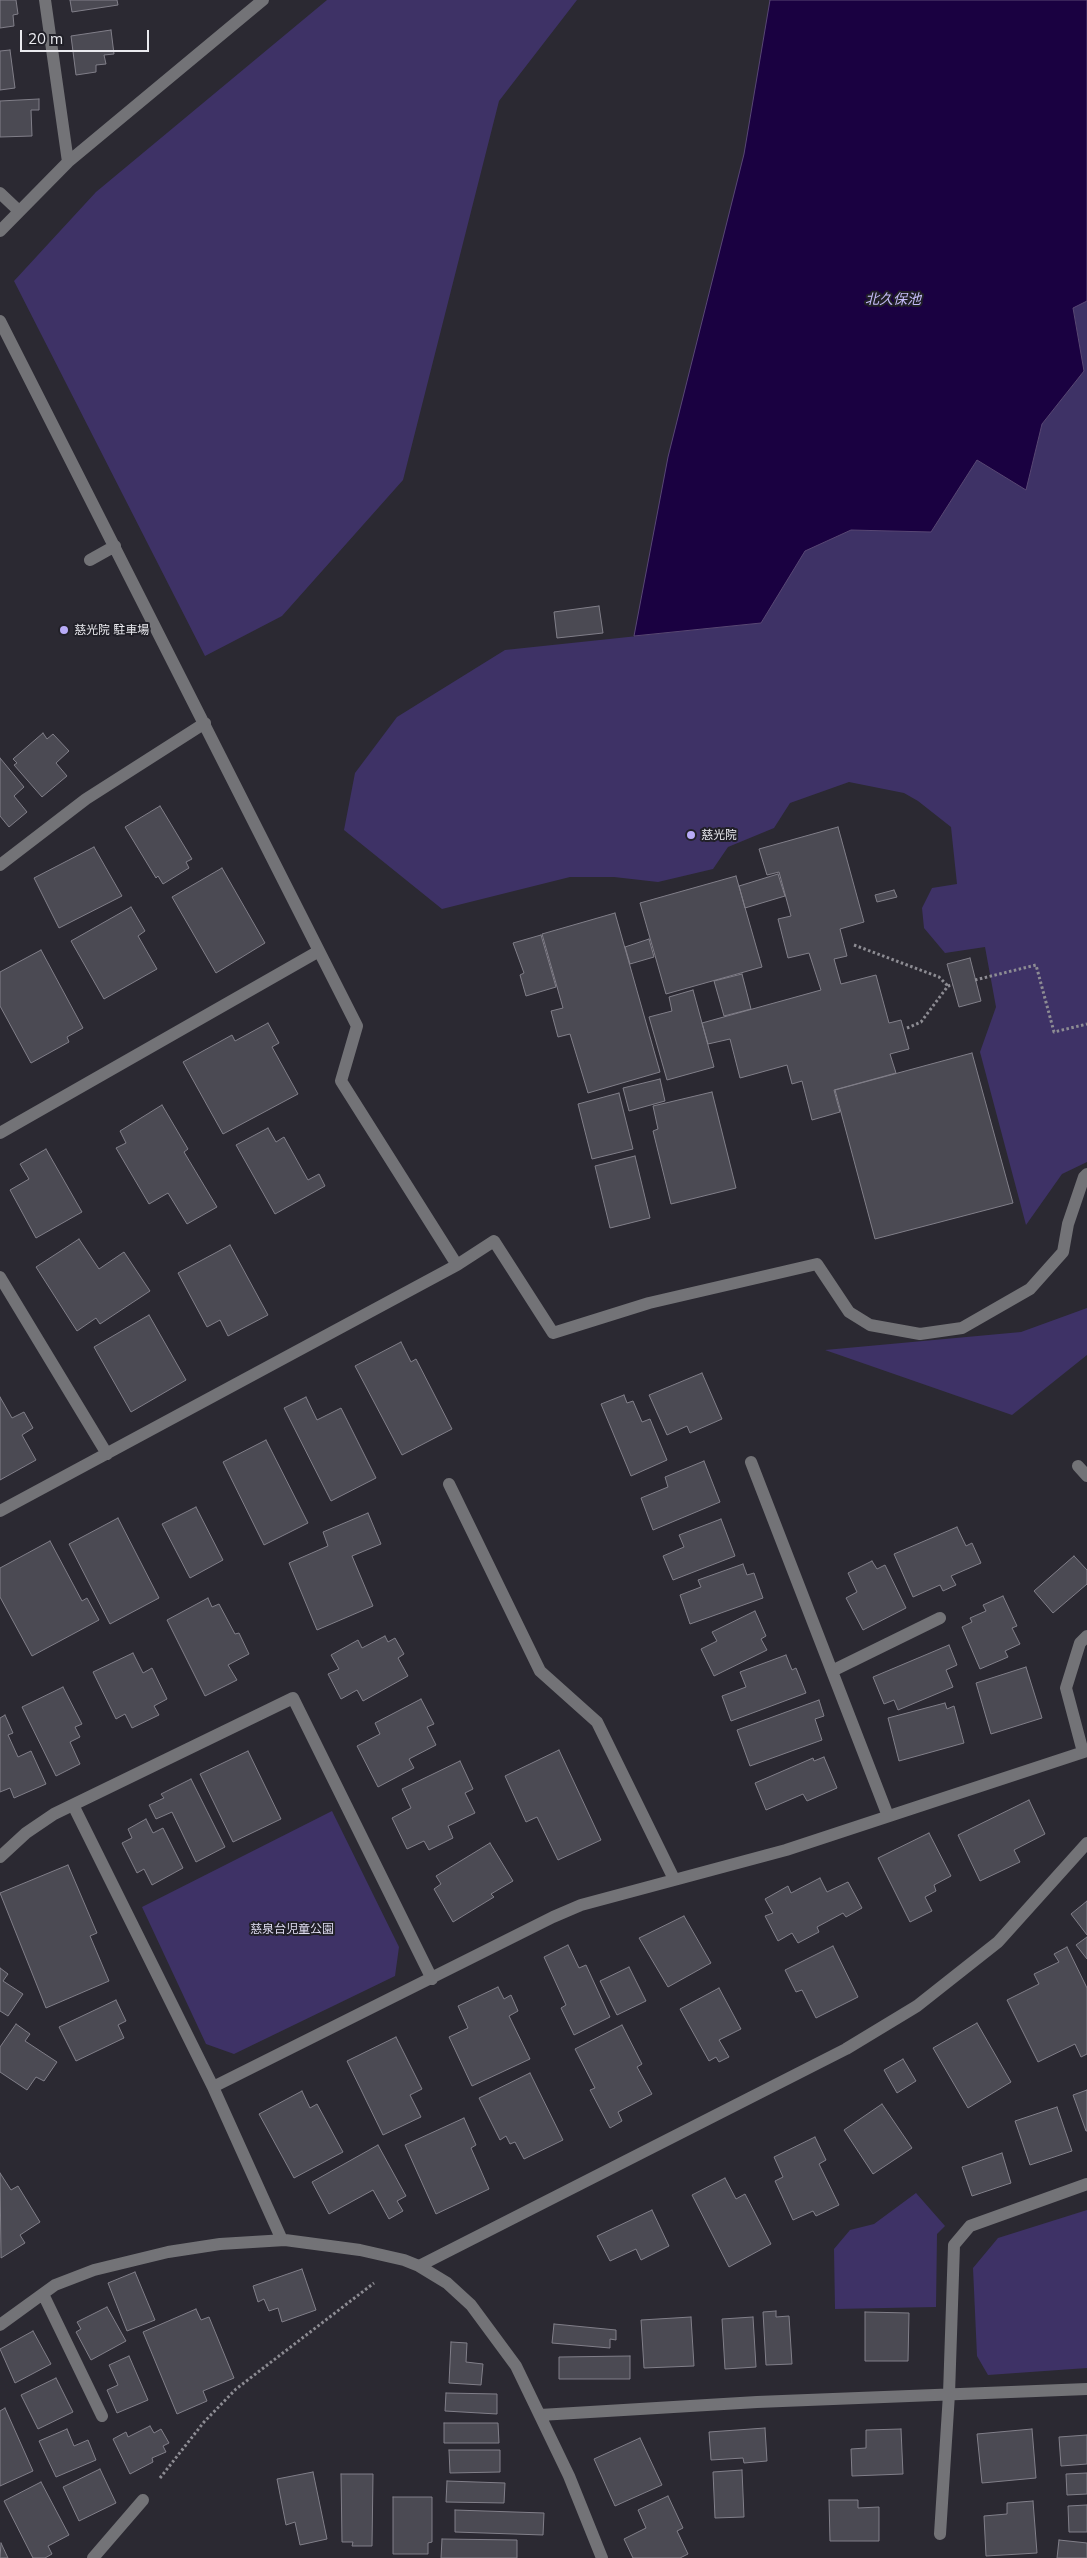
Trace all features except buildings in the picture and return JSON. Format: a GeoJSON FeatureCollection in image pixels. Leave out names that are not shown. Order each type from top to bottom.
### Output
{"type":"FeatureCollection","features":[{"type":"Feature","properties":{"kind":"street"},"geometry":{"type":"LineString","coordinates":[[45,0],[68,162]]}},
{"type":"Feature","properties":{"kind":"street"},"geometry":{"type":"LineString","coordinates":[[0,231],[68,162],[263,0]]}},
{"type":"Feature","properties":{"kind":"street"},"geometry":{"type":"LineString","coordinates":[[0,193],[19,211]]}},
{"type":"Feature","properties":{"kind":"street"},"geometry":{"type":"LineString","coordinates":[[0,321],[357,1026],[341,1081],[458,1265]]}},
{"type":"Feature","properties":{"kind":"street"},"geometry":{"type":"LineString","coordinates":[[90,560],[115,546]]}},
{"type":"Feature","properties":{"kind":"street"},"geometry":{"type":"LineString","coordinates":[[0,866],[86,799],[204,723]]}},
{"type":"Feature","properties":{"kind":"street"},"geometry":{"type":"LineString","coordinates":[[0,1133],[320,950]]}},
{"type":"Feature","properties":{"kind":"street"},"geometry":{"type":"LineString","coordinates":[[0,1511],[458,1265],[494,1241],[553,1332],[648,1303],[818,1264],[849,1312],[870,1325],[920,1334],[962,1328],[1030,1289],[1063,1252],[1068,1224],[1084,1177],[1087,1174]]}},
{"type":"Feature","properties":{"kind":"street"},"geometry":{"type":"LineString","coordinates":[[0,1277],[106,1454]]}},
{"type":"Feature","properties":{"kind":"street"},"geometry":{"type":"LineString","coordinates":[[751,1462],[888,1816]]}},
{"type":"Feature","properties":{"kind":"street"},"geometry":{"type":"LineString","coordinates":[[1078,1466],[1087,1476]]}},
{"type":"Feature","properties":{"kind":"street"},"geometry":{"type":"LineString","coordinates":[[449,1484],[540,1671],[597,1722],[674,1879]]}},
{"type":"Feature","properties":{"kind":"street"},"geometry":{"type":"LineString","coordinates":[[832,1671],[940,1618]]}},
{"type":"Feature","properties":{"kind":"street"},"geometry":{"type":"LineString","coordinates":[[213,2087],[574,1908],[610,1895],[786,1850],[1085,1751],[1066,1688],[1080,1643],[1087,1636]]}},
{"type":"Feature","properties":{"kind":"street"},"geometry":{"type":"LineString","coordinates":[[0,1857],[26,1833],[54,1814],[293,1698],[432,1978]]}},
{"type":"Feature","properties":{"kind":"street"},"geometry":{"type":"LineString","coordinates":[[73,1805],[213,2087],[282,2240]]}},
{"type":"Feature","properties":{"kind":"street"},"geometry":{"type":"LineString","coordinates":[[419,2266],[846,2049],[917,2006],[998,1942],[1087,1843]]}},
{"type":"Feature","properties":{"kind":"street"},"geometry":{"type":"LineString","coordinates":[[940,2534],[949,2394],[954,2245],[970,2226],[1087,2184]]}},
{"type":"Feature","properties":{"kind":"street"},"geometry":{"type":"LineString","coordinates":[[0,2325],[55,2285],[94,2270],[168,2252],[220,2244],[282,2240],[360,2250],[404,2260],[419,2266],[447,2283],[471,2305],[493,2332],[516,2366],[569,2476],[602,2558]]}},
{"type":"Feature","properties":{"kind":"street"},"geometry":{"type":"LineString","coordinates":[[43,2294],[102,2416]]}},
{"type":"Feature","properties":{"kind":"street"},"geometry":{"type":"LineString","coordinates":[[540,2415],[802,2400],[1087,2389]]}},
{"type":"Feature","properties":{"kind":"street"},"geometry":{"type":"LineString","coordinates":[[93,2558],[143,2500]]}},
{"type":"Feature","properties":{"kind":"path"},"geometry":{"type":"LineString","coordinates":[[854,945],[939,977],[951,986],[921,1022],[907,1028]]}},
{"type":"Feature","properties":{"kind":"path"},"geometry":{"type":"LineString","coordinates":[[976,980],[1036,964],[1054,1032],[1087,1024]]}},
{"type":"Feature","properties":{"kind":"path"},"geometry":{"type":"LineString","coordinates":[[143,2500],[204,2422],[236,2389],[404,2260]]}},
{"type":"Feature","properties":{"kind":"green space"},"geometry":{"type":"Polygon","coordinates":[[[327,0],[577,0],[499,101],[403,480],[282,616],[205,656],[14,281],[96,192],[327,0]]]}},
{"type":"Feature","properties":{"kind":"green space"},"geometry":{"type":"Polygon","coordinates":[[[1087,301],[1087,1162],[1062,1174],[1026,1225],[980,1052],[996,1007],[985,947],[945,953],[924,928],[922,908],[932,888],[957,884],[951,827],[918,801],[904,793],[849,782],[790,803],[774,828],[728,847],[713,869],[658,882],[614,877],[570,877],[442,909],[344,830],[355,773],[397,717],[505,650],[761,623],[804,551],[851,530],[931,532],[977,460],[1026,490],[1042,424],[1084,371],[1073,307],[1087,301]]]}},
{"type":"Feature","properties":{"kind":"green space"},"geometry":{"type":"Polygon","coordinates":[[[1087,1308],[1087,1355],[1012,1415],[825,1350],[1021,1332],[1087,1308]]]}},
{"type":"Feature","properties":{"kind":"green space","name":"慈泉台児童公園"},"geometry":{"type":"Polygon","coordinates":[[[332,1811],[399,1947],[395,1976],[234,2054],[206,2044],[142,1907],[332,1811]]]}},
{"type":"Feature","properties":{"kind":"green space"},"geometry":{"type":"Polygon","coordinates":[[[916,2193],[945,2226],[937,2234],[936,2307],[835,2309],[834,2249],[850,2230],[874,2224],[916,2193]]]}},
{"type":"Feature","properties":{"kind":"green space"},"geometry":{"type":"Polygon","coordinates":[[[1087,2210],[1087,2368],[988,2375],[977,2356],[973,2268],[998,2238],[1087,2210]]]}},
{"type":"Feature","properties":{"kind":"water","name":"北久保池"},"geometry":{"type":"Polygon","coordinates":[[[770,0],[1087,0],[1087,301],[1073,308],[1084,371],[1042,424],[1026,490],[977,460],[931,532],[851,530],[805,551],[761,623],[634,636],[668,457],[744,154],[770,0]]]}},
{"type":"Feature","properties":{"kind":"place","name":"慈光院 駐車場"},"geometry":{"type":"Point","coordinates":[64,630]}},
{"type":"Feature","properties":{"kind":"place","name":"慈光院"},"geometry":{"type":"Point","coordinates":[691,835]}}]}
